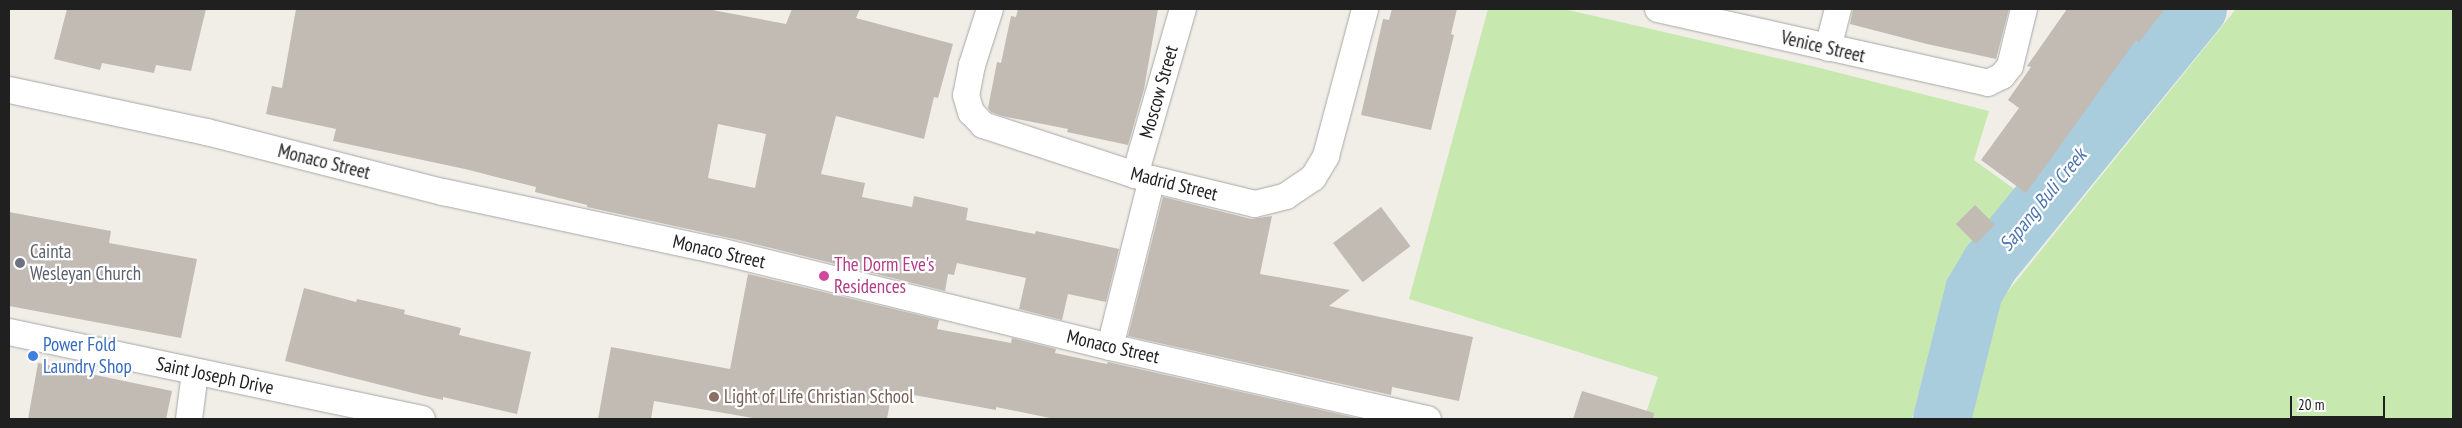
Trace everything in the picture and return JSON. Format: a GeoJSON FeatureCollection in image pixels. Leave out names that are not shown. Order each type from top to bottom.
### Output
{"type":"FeatureCollection","features":[{"type":"Feature","properties":{"kind":"street","name":"Madrid Street"},"geometry":{"type":"LineString","coordinates":[[990,9],[972,65],[966,95],[971,112],[983,125],[1144,177],[1255,204],[1286,196],[1313,178],[1326,156],[1365,9]]}},
{"type":"Feature","properties":{"kind":"street","name":"Moscow Street"},"geometry":{"type":"LineString","coordinates":[[1110,347],[1144,177],[1183,9]]}},
{"type":"Feature","properties":{"kind":"street","name":"Venice Street"},"geometry":{"type":"LineString","coordinates":[[1658,9],[1988,83],[2002,76],[2010,66],[2024,9]]}},
{"type":"Feature","properties":{"kind":"street"},"geometry":{"type":"LineString","coordinates":[[1828,48],[1838,9]]}},
{"type":"Feature","properties":{"kind":"street","name":"Monaco Street"},"geometry":{"type":"LineString","coordinates":[[9,90],[207,132],[443,192],[719,251],[1110,347],[1428,419]]}},
{"type":"Feature","properties":{"kind":"street","name":"Saint Joseph Drive"},"geometry":{"type":"LineString","coordinates":[[9,332],[422,419]]}},
{"type":"Feature","properties":{"kind":"street"},"geometry":{"type":"LineString","coordinates":[[189,419],[195,372]]}},
{"type":"Feature","properties":{"kind":"green space"},"geometry":{"type":"Polygon","coordinates":[[[1488,9],[1564,9],[1812,66],[1989,111],[1974,160],[2028,199],[1949,275],[1912,419],[1644,419],[1658,377],[1409,299],[1488,9]]]}},
{"type":"Feature","properties":{"kind":"green space"},"geometry":{"type":"Polygon","coordinates":[[[2236,9],[2453,9],[2453,419],[1970,419],[2001,300],[2236,9]]]}},
{"type":"Feature","properties":{"kind":"building"},"geometry":{"type":"Polygon","coordinates":[[[67,9],[206,9],[191,71],[156,65],[154,73],[102,63],[100,70],[54,59],[67,9]]]}},
{"type":"Feature","properties":{"kind":"building"},"geometry":{"type":"Polygon","coordinates":[[[296,9],[707,9],[786,24],[792,9],[860,9],[856,18],[953,44],[938,98],[934,97],[924,139],[836,116],[821,174],[865,183],[862,197],[912,207],[914,196],[968,208],[966,220],[1035,234],[1036,231],[1119,249],[1106,302],[1068,294],[1062,320],[1019,309],[1026,278],[957,263],[954,275],[948,274],[945,291],[739,240],[587,207],[587,205],[535,192],[536,187],[465,169],[333,141],[336,129],[266,114],[272,86],[282,88],[296,9]],[[718,124],[708,178],[755,188],[766,134],[718,124]]]}},
{"type":"Feature","properties":{"kind":"building"},"geometry":{"type":"Polygon","coordinates":[[[1018,9],[1158,9],[1144,89],[1128,145],[1067,132],[1068,129],[1002,116],[991,112],[988,108],[997,62],[1001,63],[1011,16],[1016,17],[1018,9]]]}},
{"type":"Feature","properties":{"kind":"building"},"geometry":{"type":"Polygon","coordinates":[[[1392,9],[1457,9],[1451,34],[1454,35],[1431,130],[1361,115],[1383,19],[1389,20],[1392,9]]]}},
{"type":"Feature","properties":{"kind":"building"},"geometry":{"type":"Polygon","coordinates":[[[1853,9],[2009,9],[1996,59],[1850,24],[1853,9]]]}},
{"type":"Feature","properties":{"kind":"building"},"geometry":{"type":"Polygon","coordinates":[[[2067,9],[2165,9],[2139,42],[2136,40],[2026,193],[1981,160],[2019,108],[2008,100],[2031,67],[2027,66],[2067,9]]]}},
{"type":"Feature","properties":{"kind":"building"},"geometry":{"type":"Polygon","coordinates":[[[1163,197],[1251,219],[1272,216],[1260,274],[1350,290],[1329,306],[1473,337],[1459,401],[1392,387],[1391,395],[1128,336],[1163,197]]]}},
{"type":"Feature","properties":{"kind":"building"},"geometry":{"type":"Polygon","coordinates":[[[1975,205],[1995,225],[1976,244],[1956,224],[1975,205]]]}},
{"type":"Feature","properties":{"kind":"building"},"geometry":{"type":"Polygon","coordinates":[[[1381,207],[1410,246],[1363,282],[1333,243],[1381,207]]]}},
{"type":"Feature","properties":{"kind":"building"},"geometry":{"type":"Polygon","coordinates":[[[9,212],[111,231],[109,243],[197,259],[181,338],[9,306],[9,212]]]}},
{"type":"Feature","properties":{"kind":"building"},"geometry":{"type":"Polygon","coordinates":[[[748,274],[939,320],[937,329],[1011,343],[1012,338],[1056,349],[1055,353],[1107,364],[1108,362],[1361,419],[1055,419],[996,407],[996,410],[892,391],[887,419],[759,419],[654,401],[651,419],[598,419],[611,347],[730,369],[748,274]]]}},
{"type":"Feature","properties":{"kind":"building"},"geometry":{"type":"Polygon","coordinates":[[[304,288],[356,302],[357,299],[405,310],[404,314],[461,328],[459,335],[531,352],[517,414],[443,397],[443,400],[425,396],[285,361],[304,288]]]}},
{"type":"Feature","properties":{"kind":"building"},"geometry":{"type":"Polygon","coordinates":[[[38,363],[172,391],[166,419],[28,419],[38,363]]]}},
{"type":"Feature","properties":{"kind":"building"},"geometry":{"type":"Polygon","coordinates":[[[1582,391],[1654,413],[1653,419],[1573,419],[1582,391]]]}},
{"type":"Feature","properties":{"kind":"waterway","name":"Sapang Buli Creek"},"geometry":{"type":"LineString","coordinates":[[1942,419],[1974,291],[1990,264],[2198,9]]}},
{"type":"Feature","properties":{"kind":"place","name":"Cainta Wesleyan Church"},"geometry":{"type":"Point","coordinates":[20,263]}},
{"type":"Feature","properties":{"kind":"place","name":"The Dorm Eve's Residences"},"geometry":{"type":"Point","coordinates":[824,276]}},
{"type":"Feature","properties":{"kind":"place","name":"Power Fold Laundry Shop"},"geometry":{"type":"Point","coordinates":[33,356]}},
{"type":"Feature","properties":{"kind":"place","name":"Light of Life Christian School"},"geometry":{"type":"Point","coordinates":[714,397]}}]}
